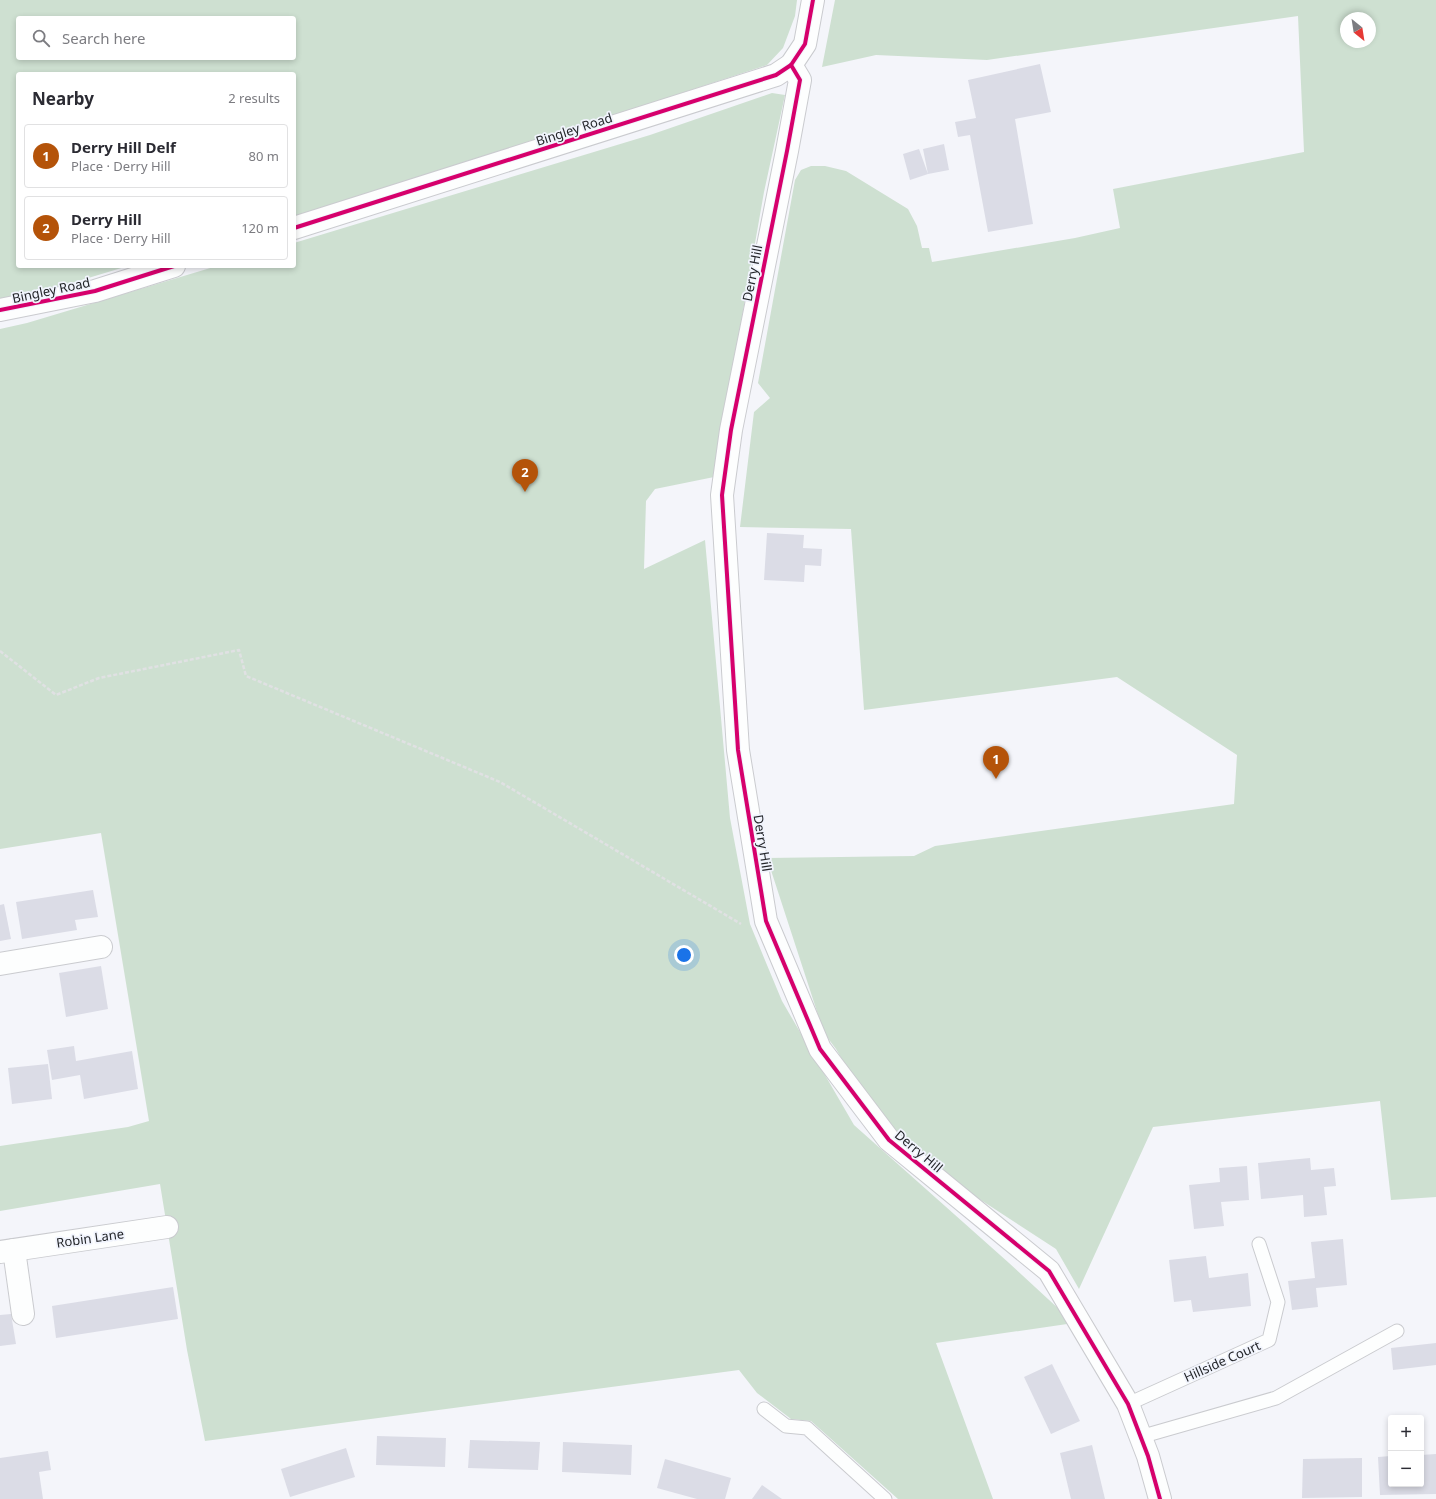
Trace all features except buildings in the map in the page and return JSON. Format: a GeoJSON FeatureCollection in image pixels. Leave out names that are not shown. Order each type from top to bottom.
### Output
{"type":"FeatureCollection","features":[{"type":"Feature","properties":{"kind":"street","name":"Bingley Road"},"geometry":{"type":"LineString","coordinates":[[296,227],[776,75],[791,65],[805,44],[813,0]]}},
{"type":"Feature","properties":{"kind":"street","name":"Derry Hill"},"geometry":{"type":"LineString","coordinates":[[791,65],[800,80],[731,430],[722,495],[738,750],[766,921],[820,1048],[889,1140],[1050,1271],[1128,1404],[1148,1456],[1160,1499]]}},
{"type":"Feature","properties":{"kind":"street","name":"Bingley Road"},"geometry":{"type":"LineString","coordinates":[[0,310],[95,291],[168,268]]}},
{"type":"Feature","properties":{"kind":"street"},"geometry":{"type":"LineString","coordinates":[[0,964],[101,948]]}},
{"type":"Feature","properties":{"kind":"street","name":"Robin Lane"},"geometry":{"type":"LineString","coordinates":[[23,1314],[7,1250],[167,1227]]}},
{"type":"Feature","properties":{"kind":"lane","name":"Hillside Court"},"geometry":{"type":"LineString","coordinates":[[1128,1404],[1269,1340],[1278,1302],[1259,1244]]}},
{"type":"Feature","properties":{"kind":"lane"},"geometry":{"type":"LineString","coordinates":[[1140,1437],[1276,1398],[1397,1331]]}},
{"type":"Feature","properties":{"kind":"lane"},"geometry":{"type":"LineString","coordinates":[[764,1409],[786,1426],[807,1428],[885,1499]]}},
{"type":"Feature","properties":{"kind":"path"},"geometry":{"type":"LineString","coordinates":[[0,651],[56,695],[99,678],[239,650],[246,676],[500,782],[743,926],[754,922],[766,921]]}},
{"type":"Feature","properties":{"kind":"green space"},"geometry":{"type":"Polygon","coordinates":[[[0,0],[797,0],[795,16],[783,48],[767,65],[426,177],[296,215],[296,72],[16,72],[16,268],[121,268],[32,295],[0,302],[0,0]]]}},
{"type":"Feature","properties":{"kind":"green space"},"geometry":{"type":"Polygon","coordinates":[[[835,0],[1436,0],[1436,1197],[1391,1200],[1380,1101],[1153,1127],[1079,1289],[1056,1249],[889,1140],[836,1049],[824,1033],[767,858],[914,856],[935,846],[1234,804],[1237,755],[1117,677],[864,710],[851,529],[740,527],[754,412],[770,398],[758,383],[795,180],[801,170],[811,166],[825,166],[846,171],[908,209],[917,226],[922,248],[929,248],[932,262],[1075,238],[1120,228],[1113,189],[1304,152],[1298,16],[987,60],[876,55],[822,67],[835,0]]]}},
{"type":"Feature","properties":{"kind":"green space"},"geometry":{"type":"Polygon","coordinates":[[[772,93],[785,95],[764,192],[728,397],[719,476],[655,489],[646,501],[644,569],[705,540],[730,818],[750,924],[782,1001],[854,1125],[1074,1323],[936,1343],[993,1499],[898,1499],[811,1421],[791,1419],[757,1393],[739,1370],[205,1441],[187,1350],[160,1184],[0,1211],[0,1146],[128,1127],[149,1121],[101,833],[0,849],[0,329],[27,323],[210,268],[296,268],[296,242],[650,135],[772,93]]]}},
{"type":"Feature","properties":{"kind":"cycle path"},"geometry":{"type":"LineString","coordinates":[[296,227],[776,75],[791,65],[805,44],[813,0]]}},
{"type":"Feature","properties":{"kind":"cycle path"},"geometry":{"type":"LineString","coordinates":[[791,65],[800,80],[731,430],[722,495],[738,750],[766,921],[820,1049],[889,1140],[1049,1271],[1128,1404],[1148,1456],[1160,1499]]}},
{"type":"Feature","properties":{"kind":"cycle path"},"geometry":{"type":"LineString","coordinates":[[0,310],[95,291],[168,268]]}},
{"type":"Feature","properties":{"kind":"place","name":"Derry Hill"},"geometry":{"type":"Point","coordinates":[525,492]}},
{"type":"Feature","properties":{"kind":"place","name":"Derry Hill Delf"},"geometry":{"type":"Point","coordinates":[996,779]}}]}
